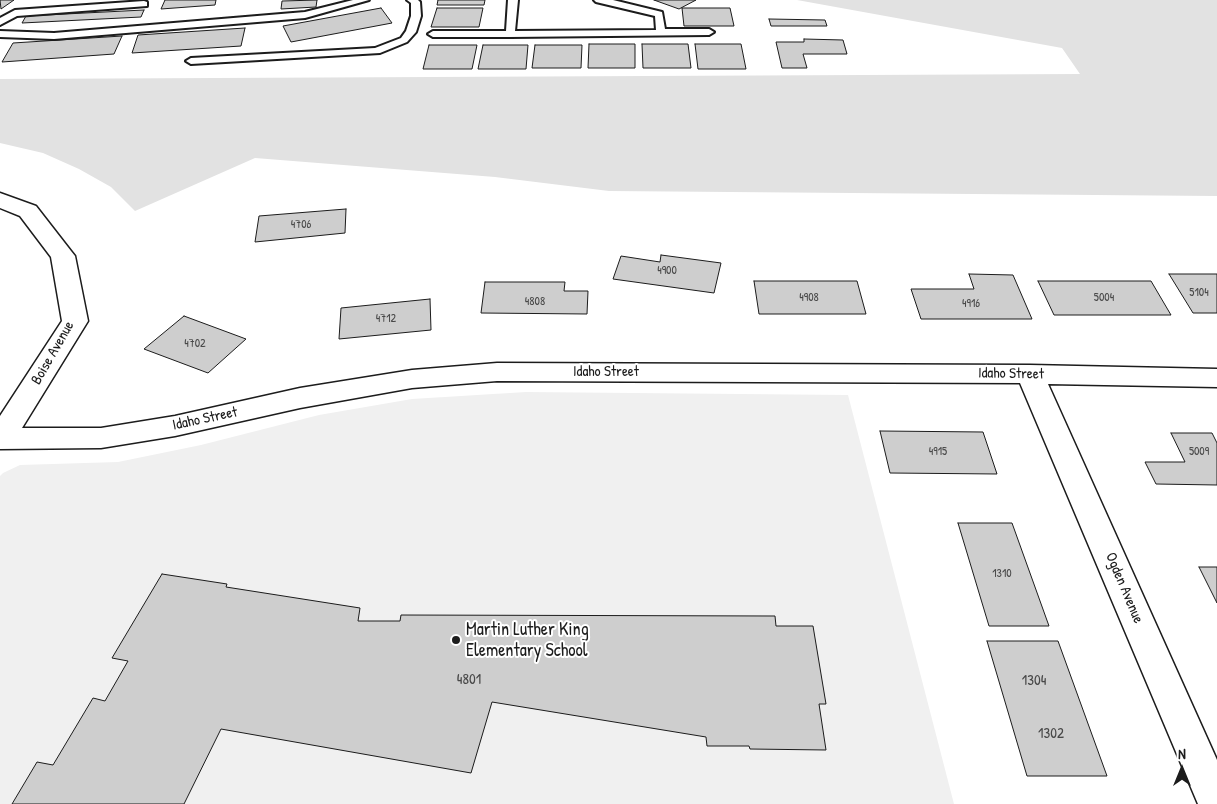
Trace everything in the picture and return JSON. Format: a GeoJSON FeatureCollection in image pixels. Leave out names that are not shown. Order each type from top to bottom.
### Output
{"type":"FeatureCollection","features":[{"type":"Feature","properties":{"kind":"street","name":"Boise Avenue"},"geometry":{"type":"LineString","coordinates":[[0,200],[28,211],[63,256],[75,321],[0,439]]}},
{"type":"Feature","properties":{"kind":"street","name":"Idaho Street"},"geometry":{"type":"LineString","coordinates":[[0,439],[101,438],[175,426],[300,398],[412,379],[497,372],[1030,374],[1217,378]]}},
{"type":"Feature","properties":{"kind":"street","name":"Ogden Avenue"},"geometry":{"type":"LineString","coordinates":[[1030,374],[1212,782]]}},
{"type":"Feature","properties":{"kind":"lane"},"geometry":{"type":"LineString","coordinates":[[0,34],[54,36],[305,15],[364,0]]}},
{"type":"Feature","properties":{"kind":"lane"},"geometry":{"type":"LineString","coordinates":[[191,61],[376,51],[404,40],[411,32],[416,16],[415,2],[412,0]]}},
{"type":"Feature","properties":{"kind":"lane"},"geometry":{"type":"LineString","coordinates":[[510,34],[513,0]]}},
{"type":"Feature","properties":{"kind":"lane"},"geometry":{"type":"LineString","coordinates":[[599,0],[640,8],[659,14],[661,32]]}},
{"type":"Feature","properties":{"kind":"lane"},"geometry":{"type":"LineString","coordinates":[[0,22],[15,13],[144,4]]}},
{"type":"Feature","properties":{"kind":"lane"},"geometry":{"type":"LineString","coordinates":[[432,34],[709,32]]}},
{"type":"Feature","properties":{"kind":"shaded area"},"geometry":{"type":"Polygon","coordinates":[[[797,0],[1217,0],[1217,196],[609,191],[495,177],[255,158],[135,211],[111,187],[79,169],[43,153],[0,143],[0,79],[1080,74],[1062,48],[797,0]]]}},
{"type":"Feature","properties":{"kind":"shaded area","name":"Martin Luther King Elementary School"},"geometry":{"type":"Polygon","coordinates":[[[526,392],[848,395],[954,804],[0,804],[0,476],[3,473],[20,465],[118,462],[201,445],[319,415],[412,399],[526,392]]]}},
{"type":"Feature","properties":{"kind":"building"},"geometry":{"type":"Polygon","coordinates":[[[0,0],[14,0],[1,9],[0,0]]]}},
{"type":"Feature","properties":{"kind":"building"},"geometry":{"type":"Polygon","coordinates":[[[165,0],[216,0],[215,5],[161,9],[165,0]]]}},
{"type":"Feature","properties":{"kind":"building"},"geometry":{"type":"Polygon","coordinates":[[[317,0],[316,7],[281,9],[282,1],[317,0]]]}},
{"type":"Feature","properties":{"kind":"building"},"geometry":{"type":"Polygon","coordinates":[[[438,0],[485,0],[484,5],[437,5],[438,0]]]}},
{"type":"Feature","properties":{"kind":"building"},"geometry":{"type":"Polygon","coordinates":[[[654,0],[696,0],[679,9],[654,0]]]}},
{"type":"Feature","properties":{"kind":"building"},"geometry":{"type":"Polygon","coordinates":[[[381,8],[392,23],[291,42],[283,26],[381,8]]]}},
{"type":"Feature","properties":{"kind":"building"},"geometry":{"type":"Polygon","coordinates":[[[437,8],[483,8],[479,27],[431,27],[437,8]]]}},
{"type":"Feature","properties":{"kind":"building"},"geometry":{"type":"Polygon","coordinates":[[[682,8],[730,8],[734,26],[684,26],[682,8]]]}},
{"type":"Feature","properties":{"kind":"building"},"geometry":{"type":"Polygon","coordinates":[[[144,10],[141,17],[22,23],[26,16],[144,10]]]}},
{"type":"Feature","properties":{"kind":"building"},"geometry":{"type":"Polygon","coordinates":[[[769,19],[825,20],[827,26],[771,26],[769,19]]]}},
{"type":"Feature","properties":{"kind":"building"},"geometry":{"type":"Polygon","coordinates":[[[245,28],[241,46],[132,53],[138,35],[245,28]]]}},
{"type":"Feature","properties":{"kind":"building"},"geometry":{"type":"Polygon","coordinates":[[[122,36],[114,54],[2,62],[13,43],[122,36]]]}},
{"type":"Feature","properties":{"kind":"building"},"geometry":{"type":"Polygon","coordinates":[[[804,39],[843,40],[847,54],[803,54],[807,68],[782,68],[776,42],[804,42],[804,39]]]}},
{"type":"Feature","properties":{"kind":"building"},"geometry":{"type":"Polygon","coordinates":[[[589,44],[635,44],[635,68],[588,68],[589,44]]]}},
{"type":"Feature","properties":{"kind":"building"},"geometry":{"type":"Polygon","coordinates":[[[642,44],[688,44],[691,68],[643,68],[642,44]]]}},
{"type":"Feature","properties":{"kind":"building"},"geometry":{"type":"Polygon","coordinates":[[[695,44],[741,44],[746,69],[698,69],[695,44]]]}},
{"type":"Feature","properties":{"kind":"building"},"geometry":{"type":"Polygon","coordinates":[[[429,45],[477,45],[472,69],[423,69],[429,45]]]}},
{"type":"Feature","properties":{"kind":"building"},"geometry":{"type":"Polygon","coordinates":[[[483,45],[528,45],[526,69],[478,69],[483,45]]]}},
{"type":"Feature","properties":{"kind":"building"},"geometry":{"type":"Polygon","coordinates":[[[535,45],[582,45],[581,68],[532,68],[535,45]]]}},
{"type":"Feature","properties":{"kind":"building"},"geometry":{"type":"Polygon","coordinates":[[[346,209],[345,233],[255,242],[259,216],[346,209]]]}},
{"type":"Feature","properties":{"kind":"building"},"geometry":{"type":"Polygon","coordinates":[[[661,255],[721,263],[714,293],[613,279],[621,256],[660,262],[661,255]]]}},
{"type":"Feature","properties":{"kind":"building"},"geometry":{"type":"Polygon","coordinates":[[[969,274],[1013,275],[1032,319],[921,319],[911,289],[974,289],[969,274]]]}},
{"type":"Feature","properties":{"kind":"building"},"geometry":{"type":"Polygon","coordinates":[[[1169,274],[1217,274],[1217,313],[1193,313],[1169,274]]]}},
{"type":"Feature","properties":{"kind":"building"},"geometry":{"type":"Polygon","coordinates":[[[754,281],[857,281],[866,314],[759,314],[754,281]]]}},
{"type":"Feature","properties":{"kind":"building"},"geometry":{"type":"Polygon","coordinates":[[[1038,281],[1151,281],[1171,315],[1054,315],[1038,281]]]}},
{"type":"Feature","properties":{"kind":"building"},"geometry":{"type":"Polygon","coordinates":[[[485,282],[565,282],[564,291],[588,291],[587,314],[481,313],[485,282]]]}},
{"type":"Feature","properties":{"kind":"building"},"geometry":{"type":"Polygon","coordinates":[[[430,299],[431,330],[339,339],[341,308],[430,299]]]}},
{"type":"Feature","properties":{"kind":"building"},"geometry":{"type":"Polygon","coordinates":[[[184,316],[246,339],[208,373],[144,349],[184,316]]]}},
{"type":"Feature","properties":{"kind":"building"},"geometry":{"type":"Polygon","coordinates":[[[880,431],[983,432],[997,474],[890,473],[880,431]]]}},
{"type":"Feature","properties":{"kind":"building"},"geometry":{"type":"Polygon","coordinates":[[[1171,433],[1212,433],[1217,443],[1217,485],[1156,484],[1145,462],[1185,462],[1171,433]]]}},
{"type":"Feature","properties":{"kind":"building"},"geometry":{"type":"Polygon","coordinates":[[[958,523],[1012,523],[1049,626],[989,626],[958,523]]]}},
{"type":"Feature","properties":{"kind":"building"},"geometry":{"type":"Polygon","coordinates":[[[1199,567],[1217,567],[1217,603],[1199,567]]]}},
{"type":"Feature","properties":{"kind":"building"},"geometry":{"type":"Polygon","coordinates":[[[162,574],[227,584],[226,587],[360,608],[358,621],[400,621],[401,615],[775,616],[776,626],[813,626],[826,704],[819,704],[826,750],[750,749],[749,746],[707,746],[706,737],[492,702],[471,773],[221,729],[184,804],[12,804],[37,762],[53,765],[93,698],[105,701],[128,661],[112,658],[162,574]]]}},
{"type":"Feature","properties":{"kind":"building"},"geometry":{"type":"Polygon","coordinates":[[[987,641],[1058,641],[1107,776],[1027,776],[987,641]]]}},
{"type":"Feature","properties":{"kind":"place","name":"Martin Luther King Elementary School"},"geometry":{"type":"Point","coordinates":[456,640]}}]}
